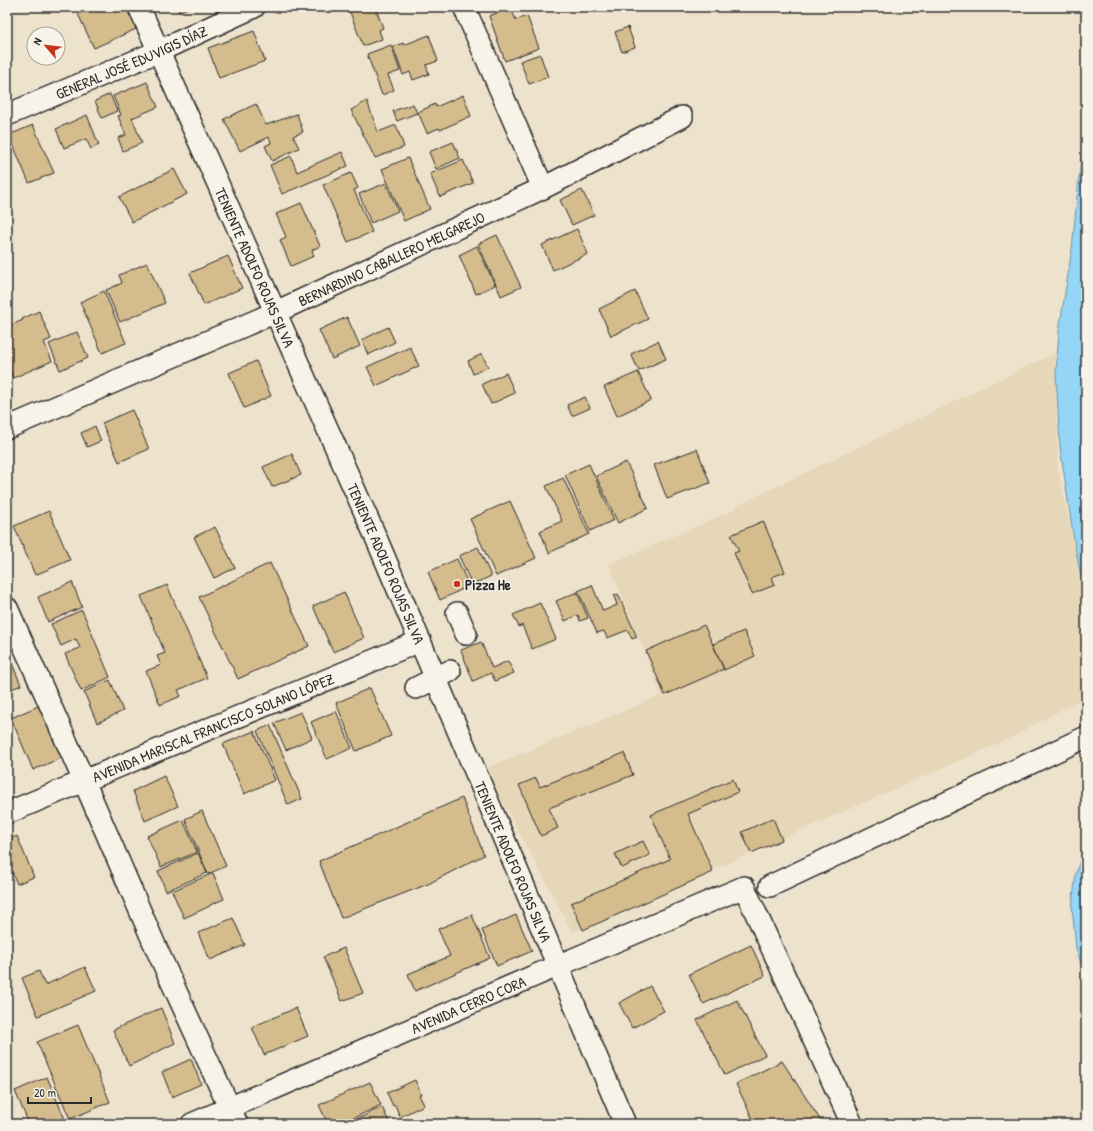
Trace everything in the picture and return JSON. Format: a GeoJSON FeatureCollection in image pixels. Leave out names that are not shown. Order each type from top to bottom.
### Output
{"type":"FeatureCollection","features":[{"type":"Feature","properties":{"kind":"street","name":"TENIENTE ADOLFO ROJAS SILVA"},"geometry":{"type":"LineString","coordinates":[[139,7],[374,533],[420,641],[443,674],[557,966],[624,1124]]}},
{"type":"Feature","properties":{"kind":"street","name":"GENERAL JOSÉ EDUVIGIS DÍAZ"},"geometry":{"type":"LineString","coordinates":[[7,115],[159,51],[254,7]]}},
{"type":"Feature","properties":{"kind":"street"},"geometry":{"type":"LineString","coordinates":[[464,7],[542,188]]}},
{"type":"Feature","properties":{"kind":"street","name":"BERNARDINO CABALLERO MELGAREJO"},"geometry":{"type":"LineString","coordinates":[[7,428],[276,312],[542,188],[682,117]]}},
{"type":"Feature","properties":{"kind":"street"},"geometry":{"type":"LineString","coordinates":[[7,608],[157,950],[234,1116]]}},
{"type":"Feature","properties":{"kind":"street"},"geometry":{"type":"LineString","coordinates":[[457,613],[466,634]]}},
{"type":"Feature","properties":{"kind":"street","name":"AVENIDA MARISCAL FRANCISCO SOLANO LÓPEZ"},"geometry":{"type":"LineString","coordinates":[[7,813],[420,641]]}},
{"type":"Feature","properties":{"kind":"street"},"geometry":{"type":"LineString","coordinates":[[416,688],[443,674]]}},
{"type":"Feature","properties":{"kind":"street"},"geometry":{"type":"LineString","coordinates":[[770,886],[1086,737]]}},
{"type":"Feature","properties":{"kind":"street","name":"AVENIDA CERRO CORA"},"geometry":{"type":"LineString","coordinates":[[192,1124],[234,1116],[557,966],[744,887],[852,1124]]}},
{"type":"Feature","properties":{"kind":"shaded area"},"geometry":{"type":"Polygon","coordinates":[[[1055,353],[1058,468],[1086,602],[1086,696],[1006,740],[573,933],[485,769],[662,695],[609,564],[734,510],[736,506],[1055,353]]]}},
{"type":"Feature","properties":{"kind":"water"},"geometry":{"type":"Polygon","coordinates":[[[1086,7],[1086,603],[1074,540],[1060,447],[1056,374],[1059,331],[1072,249],[1081,158],[1084,116],[1086,7]]]}},
{"type":"Feature","properties":{"kind":"water"},"geometry":{"type":"Polygon","coordinates":[[[1086,842],[1086,978],[1076,948],[1072,907],[1076,873],[1086,842]]]}},
{"type":"Feature","properties":{"kind":"building"},"geometry":{"type":"Polygon","coordinates":[[[92,7],[126,7],[136,29],[94,48],[78,14],[92,7]]]}},
{"type":"Feature","properties":{"kind":"building"},"geometry":{"type":"Polygon","coordinates":[[[177,7],[189,7],[179,12],[177,7]]]}},
{"type":"Feature","properties":{"kind":"building"},"geometry":{"type":"Polygon","coordinates":[[[348,7],[375,7],[383,28],[379,30],[382,39],[363,46],[348,7]]]}},
{"type":"Feature","properties":{"kind":"building"},"geometry":{"type":"Polygon","coordinates":[[[511,8],[516,20],[527,16],[539,48],[505,61],[489,16],[511,8]]]}},
{"type":"Feature","properties":{"kind":"building"},"geometry":{"type":"Polygon","coordinates":[[[628,27],[635,47],[622,52],[615,32],[628,27]]]}},
{"type":"Feature","properties":{"kind":"building"},"geometry":{"type":"Polygon","coordinates":[[[254,31],[265,61],[219,78],[208,48],[254,31]]]}},
{"type":"Feature","properties":{"kind":"building"},"geometry":{"type":"Polygon","coordinates":[[[429,35],[438,61],[426,65],[429,74],[413,80],[410,72],[403,75],[393,47],[403,43],[404,45],[429,35]]]}},
{"type":"Feature","properties":{"kind":"building"},"geometry":{"type":"Polygon","coordinates":[[[391,45],[400,71],[388,75],[394,90],[382,95],[367,54],[391,45]]]}},
{"type":"Feature","properties":{"kind":"building"},"geometry":{"type":"Polygon","coordinates":[[[540,54],[548,77],[529,84],[520,61],[540,54]]]}},
{"type":"Feature","properties":{"kind":"building"},"geometry":{"type":"Polygon","coordinates":[[[147,82],[158,107],[132,118],[142,143],[123,151],[118,138],[126,135],[118,116],[121,115],[113,96],[147,82]]]}},
{"type":"Feature","properties":{"kind":"building"},"geometry":{"type":"Polygon","coordinates":[[[110,94],[117,111],[102,118],[95,101],[110,94]]]}},
{"type":"Feature","properties":{"kind":"building"},"geometry":{"type":"Polygon","coordinates":[[[463,95],[471,116],[440,130],[439,128],[427,133],[418,112],[435,104],[436,107],[463,95]]]}},
{"type":"Feature","properties":{"kind":"building"},"geometry":{"type":"Polygon","coordinates":[[[367,101],[378,132],[396,125],[404,147],[375,158],[351,110],[367,101]]]}},
{"type":"Feature","properties":{"kind":"building"},"geometry":{"type":"Polygon","coordinates":[[[256,104],[266,125],[297,114],[303,132],[293,136],[299,148],[272,161],[265,146],[271,143],[269,137],[240,151],[224,119],[256,104]]]}},
{"type":"Feature","properties":{"kind":"building"},"geometry":{"type":"Polygon","coordinates":[[[413,104],[417,113],[397,121],[393,111],[413,104]]]}},
{"type":"Feature","properties":{"kind":"building"},"geometry":{"type":"Polygon","coordinates":[[[87,115],[99,145],[91,149],[86,139],[64,148],[56,129],[87,115]]]}},
{"type":"Feature","properties":{"kind":"building"},"geometry":{"type":"Polygon","coordinates":[[[33,125],[54,173],[29,183],[9,135],[33,125]]]}},
{"type":"Feature","properties":{"kind":"building"},"geometry":{"type":"Polygon","coordinates":[[[453,142],[460,158],[436,169],[429,152],[453,142]]]}},
{"type":"Feature","properties":{"kind":"building"},"geometry":{"type":"Polygon","coordinates":[[[342,152],[348,166],[282,194],[270,165],[291,156],[297,172],[342,152]]]}},
{"type":"Feature","properties":{"kind":"building"},"geometry":{"type":"Polygon","coordinates":[[[408,158],[430,209],[404,221],[382,169],[408,158]]]}},
{"type":"Feature","properties":{"kind":"building"},"geometry":{"type":"Polygon","coordinates":[[[463,160],[473,183],[440,197],[430,174],[463,160]]]}},
{"type":"Feature","properties":{"kind":"building"},"geometry":{"type":"Polygon","coordinates":[[[174,169],[187,194],[132,222],[119,197],[174,169]]]}},
{"type":"Feature","properties":{"kind":"building"},"geometry":{"type":"Polygon","coordinates":[[[351,173],[358,188],[354,190],[372,232],[348,242],[323,185],[351,173]]]}},
{"type":"Feature","properties":{"kind":"building"},"geometry":{"type":"Polygon","coordinates":[[[386,183],[398,211],[371,223],[359,194],[386,183]]]}},
{"type":"Feature","properties":{"kind":"building"},"geometry":{"type":"Polygon","coordinates":[[[582,190],[594,215],[572,225],[560,200],[582,190]]]}},
{"type":"Feature","properties":{"kind":"building"},"geometry":{"type":"Polygon","coordinates":[[[301,203],[320,246],[312,250],[314,256],[291,266],[280,240],[286,237],[276,214],[301,203]]]}},
{"type":"Feature","properties":{"kind":"building"},"geometry":{"type":"Polygon","coordinates":[[[577,229],[588,254],[553,270],[542,245],[577,229]]]}},
{"type":"Feature","properties":{"kind":"building"},"geometry":{"type":"Polygon","coordinates":[[[497,235],[521,287],[501,296],[478,244],[497,235]]]}},
{"type":"Feature","properties":{"kind":"building"},"geometry":{"type":"Polygon","coordinates":[[[477,246],[495,285],[476,294],[459,255],[477,246]]]}},
{"type":"Feature","properties":{"kind":"building"},"geometry":{"type":"Polygon","coordinates":[[[228,256],[242,288],[204,305],[190,273],[228,256]]]}},
{"type":"Feature","properties":{"kind":"building"},"geometry":{"type":"Polygon","coordinates":[[[147,263],[165,303],[120,322],[106,290],[122,283],[119,275],[147,263]]]}},
{"type":"Feature","properties":{"kind":"building"},"geometry":{"type":"Polygon","coordinates":[[[104,291],[126,343],[102,353],[80,302],[104,291]]]}},
{"type":"Feature","properties":{"kind":"building"},"geometry":{"type":"Polygon","coordinates":[[[635,291],[648,319],[611,336],[599,309],[635,291]]]}},
{"type":"Feature","properties":{"kind":"building"},"geometry":{"type":"Polygon","coordinates":[[[39,311],[51,339],[44,342],[52,361],[13,378],[7,363],[7,327],[39,311]]]}},
{"type":"Feature","properties":{"kind":"building"},"geometry":{"type":"Polygon","coordinates":[[[347,317],[360,346],[332,359],[319,330],[347,317]]]}},
{"type":"Feature","properties":{"kind":"building"},"geometry":{"type":"Polygon","coordinates":[[[388,327],[395,342],[368,355],[362,340],[388,327]]]}},
{"type":"Feature","properties":{"kind":"building"},"geometry":{"type":"Polygon","coordinates":[[[77,332],[88,358],[60,370],[49,344],[77,332]]]}},
{"type":"Feature","properties":{"kind":"building"},"geometry":{"type":"Polygon","coordinates":[[[658,341],[666,359],[639,371],[631,354],[658,341]]]}},
{"type":"Feature","properties":{"kind":"building"},"geometry":{"type":"Polygon","coordinates":[[[410,347],[419,366],[376,386],[367,367],[410,347]]]}},
{"type":"Feature","properties":{"kind":"building"},"geometry":{"type":"Polygon","coordinates":[[[482,354],[488,367],[473,374],[468,361],[482,354]]]}},
{"type":"Feature","properties":{"kind":"building"},"geometry":{"type":"Polygon","coordinates":[[[256,361],[271,396],[244,408],[229,373],[256,361]]]}},
{"type":"Feature","properties":{"kind":"building"},"geometry":{"type":"Polygon","coordinates":[[[638,372],[651,400],[617,416],[604,387],[638,372]]]}},
{"type":"Feature","properties":{"kind":"building"},"geometry":{"type":"Polygon","coordinates":[[[506,373],[515,393],[491,404],[482,384],[506,373]]]}},
{"type":"Feature","properties":{"kind":"building"},"geometry":{"type":"Polygon","coordinates":[[[585,397],[590,408],[572,416],[567,405],[585,397]]]}},
{"type":"Feature","properties":{"kind":"building"},"geometry":{"type":"Polygon","coordinates":[[[132,410],[149,449],[119,462],[102,423],[132,410]]]}},
{"type":"Feature","properties":{"kind":"building"},"geometry":{"type":"Polygon","coordinates":[[[95,426],[101,441],[87,447],[81,433],[95,426]]]}},
{"type":"Feature","properties":{"kind":"building"},"geometry":{"type":"Polygon","coordinates":[[[697,449],[710,483],[667,499],[654,465],[697,449]]]}},
{"type":"Feature","properties":{"kind":"building"},"geometry":{"type":"Polygon","coordinates":[[[292,454],[301,475],[272,487],[263,467],[292,454]]]}},
{"type":"Feature","properties":{"kind":"building"},"geometry":{"type":"Polygon","coordinates":[[[626,462],[648,508],[618,523],[596,476],[626,462]]]}},
{"type":"Feature","properties":{"kind":"building"},"geometry":{"type":"Polygon","coordinates":[[[589,464],[614,520],[590,531],[565,475],[589,464]]]}},
{"type":"Feature","properties":{"kind":"building"},"geometry":{"type":"Polygon","coordinates":[[[563,478],[589,534],[549,553],[540,531],[562,521],[546,486],[563,478]]]}},
{"type":"Feature","properties":{"kind":"building"},"geometry":{"type":"Polygon","coordinates":[[[510,501],[536,558],[496,576],[470,519],[510,501]]]}},
{"type":"Feature","properties":{"kind":"building"},"geometry":{"type":"Polygon","coordinates":[[[49,511],[70,560],[35,575],[14,526],[49,511]]]}},
{"type":"Feature","properties":{"kind":"building"},"geometry":{"type":"Polygon","coordinates":[[[763,521],[785,572],[772,577],[775,585],[752,594],[734,553],[739,551],[731,535],[763,521]]]}},
{"type":"Feature","properties":{"kind":"building"},"geometry":{"type":"Polygon","coordinates":[[[215,527],[235,568],[214,578],[194,537],[215,527]]]}},
{"type":"Feature","properties":{"kind":"building"},"geometry":{"type":"Polygon","coordinates":[[[478,547],[491,576],[472,585],[459,556],[478,547]]]}},
{"type":"Feature","properties":{"kind":"building"},"geometry":{"type":"Polygon","coordinates":[[[457,559],[469,586],[440,600],[428,572],[457,559]]]}},
{"type":"Feature","properties":{"kind":"building"},"geometry":{"type":"Polygon","coordinates":[[[270,563],[309,646],[238,679],[199,597],[270,563]]]}},
{"type":"Feature","properties":{"kind":"building"},"geometry":{"type":"Polygon","coordinates":[[[72,582],[82,607],[48,622],[38,597],[72,582]]]}},
{"type":"Feature","properties":{"kind":"building"},"geometry":{"type":"Polygon","coordinates":[[[167,585],[207,678],[178,690],[181,696],[160,705],[146,671],[161,665],[157,656],[165,653],[141,596],[167,585]]]}},
{"type":"Feature","properties":{"kind":"building"},"geometry":{"type":"Polygon","coordinates":[[[592,585],[603,611],[617,605],[614,596],[618,594],[637,637],[632,639],[628,630],[607,638],[604,631],[597,633],[578,591],[592,585]]]}},
{"type":"Feature","properties":{"kind":"building"},"geometry":{"type":"Polygon","coordinates":[[[344,592],[364,638],[333,652],[313,606],[344,592]]]}},
{"type":"Feature","properties":{"kind":"building"},"geometry":{"type":"Polygon","coordinates":[[[577,592],[588,618],[580,621],[578,615],[565,621],[556,601],[577,592]]]}},
{"type":"Feature","properties":{"kind":"building"},"geometry":{"type":"Polygon","coordinates":[[[540,603],[556,639],[532,649],[522,625],[519,627],[513,615],[540,603]]]}},
{"type":"Feature","properties":{"kind":"building"},"geometry":{"type":"Polygon","coordinates":[[[82,610],[110,677],[81,691],[65,654],[80,648],[76,639],[61,646],[51,624],[82,610]]]}},
{"type":"Feature","properties":{"kind":"building"},"geometry":{"type":"Polygon","coordinates":[[[704,625],[724,669],[665,695],[646,651],[704,625]]]}},
{"type":"Feature","properties":{"kind":"building"},"geometry":{"type":"Polygon","coordinates":[[[744,631],[755,656],[724,670],[713,644],[744,631]]]}},
{"type":"Feature","properties":{"kind":"building"},"geometry":{"type":"Polygon","coordinates":[[[481,642],[492,668],[508,661],[514,673],[495,681],[491,673],[473,681],[461,650],[481,642]]]}},
{"type":"Feature","properties":{"kind":"building"},"geometry":{"type":"Polygon","coordinates":[[[9,656],[21,685],[7,691],[7,657],[9,656]]]}},
{"type":"Feature","properties":{"kind":"building"},"geometry":{"type":"Polygon","coordinates":[[[110,680],[123,711],[97,723],[84,692],[110,680]]]}},
{"type":"Feature","properties":{"kind":"building"},"geometry":{"type":"Polygon","coordinates":[[[370,688],[391,736],[356,751],[336,703],[370,688]]]}},
{"type":"Feature","properties":{"kind":"building"},"geometry":{"type":"Polygon","coordinates":[[[45,703],[68,755],[33,770],[11,718],[45,703]]]}},
{"type":"Feature","properties":{"kind":"building"},"geometry":{"type":"Polygon","coordinates":[[[336,711],[352,748],[327,759],[311,722],[336,711]]]}},
{"type":"Feature","properties":{"kind":"building"},"geometry":{"type":"Polygon","coordinates":[[[301,712],[312,738],[286,750],[274,723],[301,712]]]}},
{"type":"Feature","properties":{"kind":"building"},"geometry":{"type":"Polygon","coordinates":[[[270,725],[302,799],[288,805],[257,731],[270,725]]]}},
{"type":"Feature","properties":{"kind":"building"},"geometry":{"type":"Polygon","coordinates":[[[254,731],[275,780],[244,794],[223,744],[254,731]]]}},
{"type":"Feature","properties":{"kind":"building"},"geometry":{"type":"Polygon","coordinates":[[[624,753],[633,775],[549,808],[558,828],[541,836],[519,785],[536,778],[540,787],[624,753]]]}},
{"type":"Feature","properties":{"kind":"building"},"geometry":{"type":"Polygon","coordinates":[[[164,776],[178,806],[145,821],[133,791],[164,776]]]}},
{"type":"Feature","properties":{"kind":"building"},"geometry":{"type":"Polygon","coordinates":[[[733,779],[738,792],[688,814],[713,872],[583,930],[571,903],[670,859],[651,815],[733,779]]]}},
{"type":"Feature","properties":{"kind":"building"},"geometry":{"type":"Polygon","coordinates":[[[462,798],[484,855],[428,884],[341,918],[319,861],[462,798]]]}},
{"type":"Feature","properties":{"kind":"building"},"geometry":{"type":"Polygon","coordinates":[[[202,811],[226,866],[208,874],[185,819],[202,811]]]}},
{"type":"Feature","properties":{"kind":"building"},"geometry":{"type":"Polygon","coordinates":[[[773,818],[782,840],[751,853],[742,832],[773,818]]]}},
{"type":"Feature","properties":{"kind":"building"},"geometry":{"type":"Polygon","coordinates":[[[183,820],[197,852],[161,867],[147,836],[183,820]]]}},
{"type":"Feature","properties":{"kind":"building"},"geometry":{"type":"Polygon","coordinates":[[[17,836],[34,877],[17,884],[12,872],[7,874],[7,840],[17,836]]]}},
{"type":"Feature","properties":{"kind":"building"},"geometry":{"type":"Polygon","coordinates":[[[643,841],[650,855],[622,868],[615,854],[643,841]]]}},
{"type":"Feature","properties":{"kind":"building"},"geometry":{"type":"Polygon","coordinates":[[[198,853],[207,873],[166,891],[158,871],[198,853]]]}},
{"type":"Feature","properties":{"kind":"building"},"geometry":{"type":"Polygon","coordinates":[[[213,873],[224,899],[184,918],[172,891],[213,873]]]}},
{"type":"Feature","properties":{"kind":"building"},"geometry":{"type":"Polygon","coordinates":[[[472,915],[490,958],[415,991],[408,974],[450,956],[438,929],[472,915]]]}},
{"type":"Feature","properties":{"kind":"building"},"geometry":{"type":"Polygon","coordinates":[[[516,915],[532,951],[497,966],[482,930],[516,915]]]}},
{"type":"Feature","properties":{"kind":"building"},"geometry":{"type":"Polygon","coordinates":[[[233,918],[245,945],[210,960],[198,933],[233,918]]]}},
{"type":"Feature","properties":{"kind":"building"},"geometry":{"type":"Polygon","coordinates":[[[751,945],[765,976],[703,1004],[689,974],[751,945]]]}},
{"type":"Feature","properties":{"kind":"building"},"geometry":{"type":"Polygon","coordinates":[[[344,948],[363,993],[342,1001],[323,957],[344,948]]]}},
{"type":"Feature","properties":{"kind":"building"},"geometry":{"type":"Polygon","coordinates":[[[85,967],[96,991],[38,1016],[22,978],[39,971],[45,985],[85,967]]]}},
{"type":"Feature","properties":{"kind":"building"},"geometry":{"type":"Polygon","coordinates":[[[650,986],[664,1011],[632,1028],[619,1003],[650,986]]]}},
{"type":"Feature","properties":{"kind":"building"},"geometry":{"type":"Polygon","coordinates":[[[737,1000],[765,1055],[725,1075],[697,1020],[737,1000]]]}},
{"type":"Feature","properties":{"kind":"building"},"geometry":{"type":"Polygon","coordinates":[[[161,1008],[175,1043],[129,1066],[113,1030],[161,1008]]]}},
{"type":"Feature","properties":{"kind":"building"},"geometry":{"type":"Polygon","coordinates":[[[296,1008],[308,1036],[264,1055],[252,1027],[296,1008]]]}},
{"type":"Feature","properties":{"kind":"building"},"geometry":{"type":"Polygon","coordinates":[[[78,1025],[110,1102],[70,1119],[37,1042],[78,1025]]]}},
{"type":"Feature","properties":{"kind":"building"},"geometry":{"type":"Polygon","coordinates":[[[191,1059],[201,1084],[172,1097],[162,1072],[191,1059]]]}},
{"type":"Feature","properties":{"kind":"building"},"geometry":{"type":"Polygon","coordinates":[[[782,1061],[823,1124],[755,1124],[736,1084],[782,1061]]]}},
{"type":"Feature","properties":{"kind":"building"},"geometry":{"type":"Polygon","coordinates":[[[47,1077],[67,1124],[29,1124],[15,1091],[47,1077]]]}},
{"type":"Feature","properties":{"kind":"building"},"geometry":{"type":"Polygon","coordinates":[[[415,1080],[421,1094],[419,1095],[424,1105],[400,1117],[395,1105],[393,1106],[387,1093],[415,1080]]]}},
{"type":"Feature","properties":{"kind":"building"},"geometry":{"type":"Polygon","coordinates":[[[370,1082],[381,1105],[341,1124],[328,1124],[319,1105],[370,1082]]]}},
{"type":"Feature","properties":{"kind":"building"},"geometry":{"type":"Polygon","coordinates":[[[382,1107],[390,1124],[347,1124],[382,1107]]]}},
{"type":"Feature","properties":{"kind":"building"},"geometry":{"type":"Polygon","coordinates":[[[580,1119],[582,1124],[567,1124],[580,1119]]]}},
{"type":"Feature","properties":{"kind":"place","name":"Pizza He"},"geometry":{"type":"Point","coordinates":[457,584]}}]}
